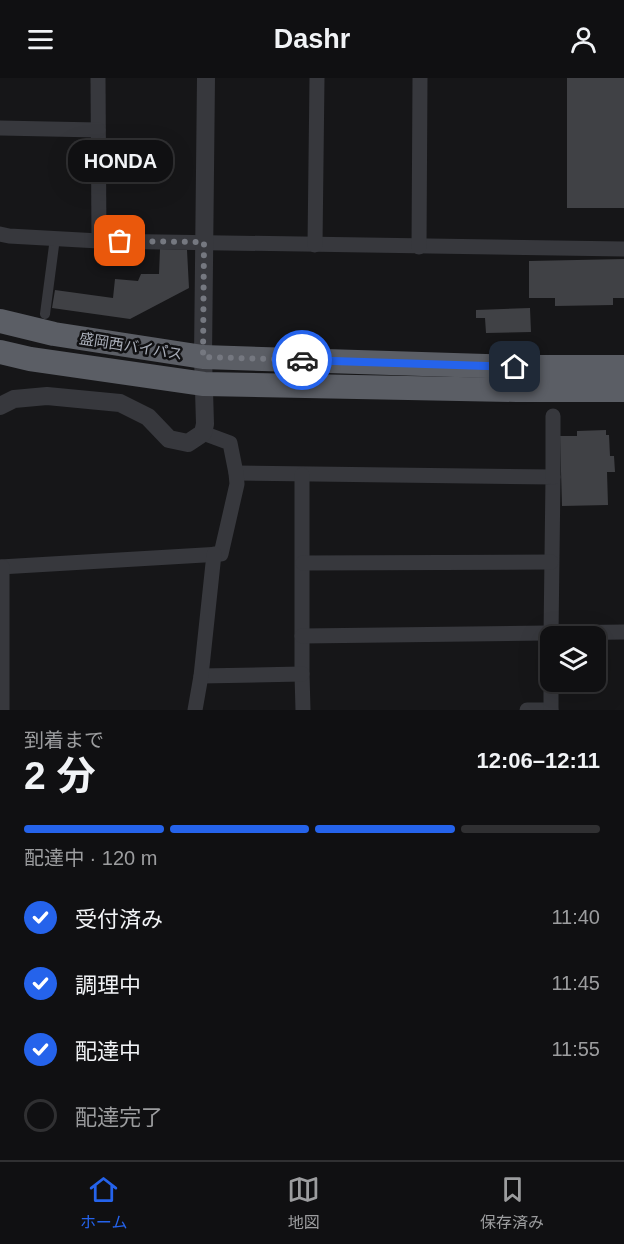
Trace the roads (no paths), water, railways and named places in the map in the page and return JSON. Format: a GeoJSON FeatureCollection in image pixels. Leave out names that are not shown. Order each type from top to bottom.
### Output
{"type":"FeatureCollection","features":[{"type":"Feature","properties":{"kind":"highway","name":"盛岡西バイパス"},"geometry":{"type":"LineString","coordinates":[[0,321],[54,334],[203,357],[515,367],[624,367]]}},
{"type":"Feature","properties":{"kind":"highway","name":"盛岡西バイパス"},"geometry":{"type":"LineString","coordinates":[[0,351],[30,359],[204,384],[624,390]]}},
{"type":"Feature","properties":{"kind":"street"},"geometry":{"type":"LineString","coordinates":[[98,78],[99,241]]}},
{"type":"Feature","properties":{"kind":"street"},"geometry":{"type":"LineString","coordinates":[[0,406],[14,399],[47,396],[120,403],[148,417],[169,439],[188,443],[203,433],[206,424],[203,357],[206,78]]}},
{"type":"Feature","properties":{"kind":"street"},"geometry":{"type":"LineString","coordinates":[[315,245],[317,78]]}},
{"type":"Feature","properties":{"kind":"street"},"geometry":{"type":"LineString","coordinates":[[419,247],[420,78]]}},
{"type":"Feature","properties":{"kind":"street"},"geometry":{"type":"LineString","coordinates":[[0,128],[98,130]]}},
{"type":"Feature","properties":{"kind":"street"},"geometry":{"type":"LineString","coordinates":[[0,234],[99,241],[624,249]]}},
{"type":"Feature","properties":{"kind":"street"},"geometry":{"type":"LineString","coordinates":[[45,314],[55,238]]}},
{"type":"Feature","properties":{"kind":"street"},"geometry":{"type":"LineString","coordinates":[[551,626],[553,416]]}},
{"type":"Feature","properties":{"kind":"street"},"geometry":{"type":"LineString","coordinates":[[2,710],[1,567],[221,554],[237,484],[236,473],[230,443],[203,433]]}},
{"type":"Feature","properties":{"kind":"street"},"geometry":{"type":"LineString","coordinates":[[236,473],[553,477]]}},
{"type":"Feature","properties":{"kind":"street"},"geometry":{"type":"LineString","coordinates":[[302,475],[303,710]]}},
{"type":"Feature","properties":{"kind":"street"},"geometry":{"type":"LineString","coordinates":[[195,710],[201,676],[214,554]]}},
{"type":"Feature","properties":{"kind":"street"},"geometry":{"type":"LineString","coordinates":[[303,563],[551,562]]}},
{"type":"Feature","properties":{"kind":"street"},"geometry":{"type":"LineString","coordinates":[[606,632],[624,632]]}},
{"type":"Feature","properties":{"kind":"street"},"geometry":{"type":"LineString","coordinates":[[302,636],[540,634]]}},
{"type":"Feature","properties":{"kind":"street"},"geometry":{"type":"LineString","coordinates":[[201,676],[302,674]]}},
{"type":"Feature","properties":{"kind":"street"},"geometry":{"type":"LineString","coordinates":[[527,710],[551,710],[551,692]]}},
{"type":"Feature","properties":{"kind":"place","name":"HONDA"},"geometry":{"type":"Point","coordinates":[120,241]}}]}
